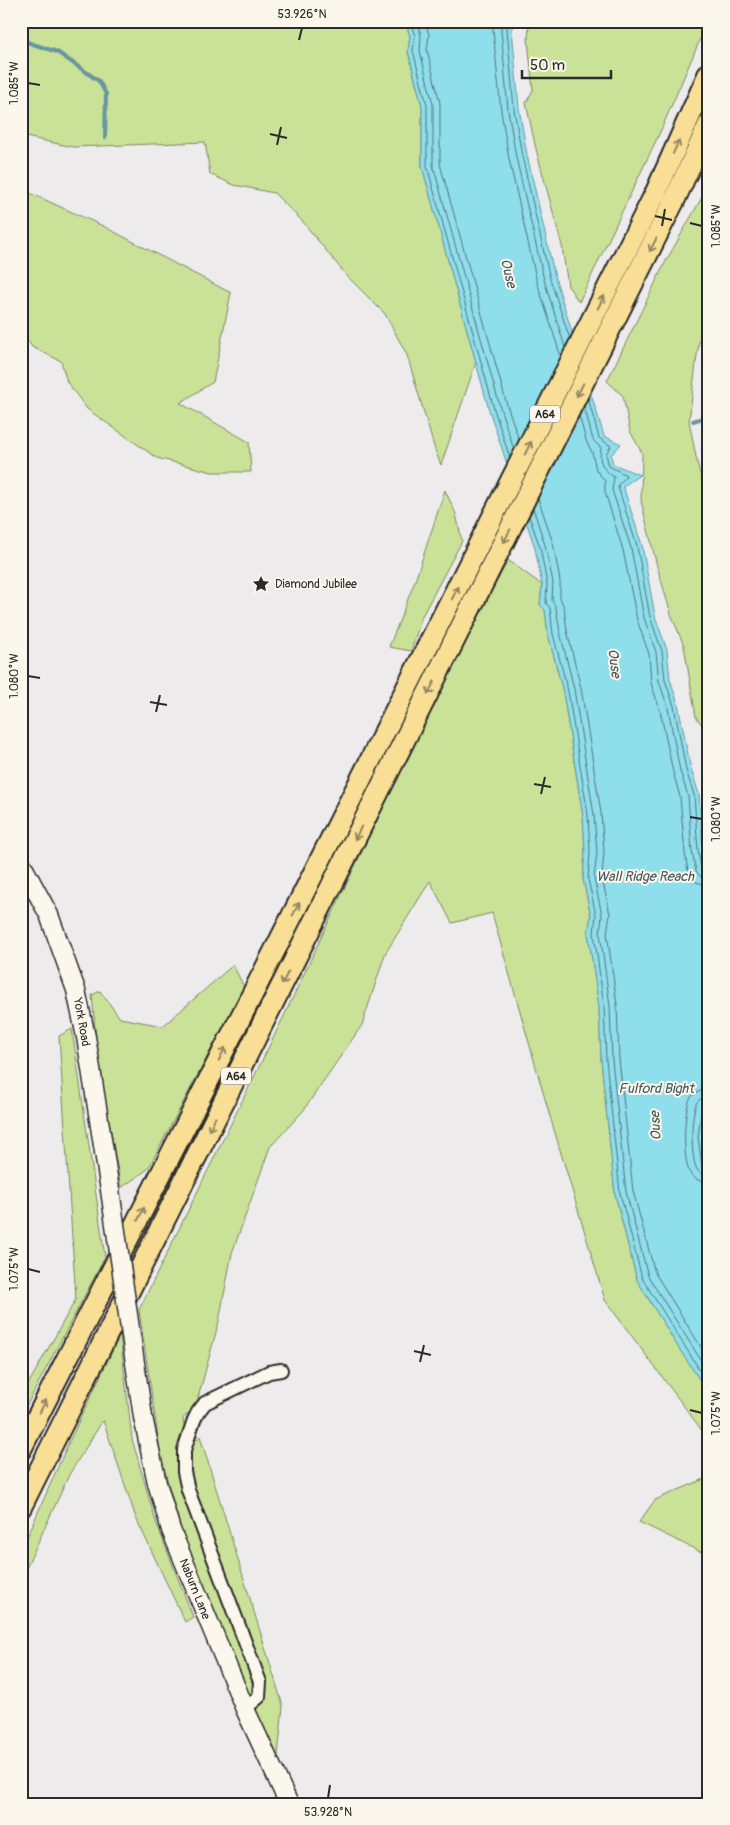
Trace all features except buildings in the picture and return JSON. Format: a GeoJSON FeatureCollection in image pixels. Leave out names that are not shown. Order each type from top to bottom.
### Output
{"type":"FeatureCollection","features":[{"type":"Feature","properties":{"kind":"highway","name":"A64"},"geometry":{"type":"LineString","coordinates":[[21,1449],[434,636],[656,192],[709,73]]}},
{"type":"Feature","properties":{"kind":"highway","name":"A64"},"geometry":{"type":"LineString","coordinates":[[21,1508],[674,201],[709,124]]}},
{"type":"Feature","properties":{"kind":"main road","name":"York Road"},"geometry":{"type":"LineString","coordinates":[[21,863],[50,915],[76,990],[86,1037],[135,1363]]}},
{"type":"Feature","properties":{"kind":"main road","name":"Naburn Lane"},"geometry":{"type":"LineString","coordinates":[[135,1363],[143,1418],[171,1530],[245,1709],[290,1804]]}},
{"type":"Feature","properties":{"kind":"street"},"geometry":{"type":"LineString","coordinates":[[245,1709],[259,1697],[260,1682],[188,1490],[184,1472],[184,1450],[194,1420],[206,1403],[270,1372],[281,1370]]}},
{"type":"Feature","properties":{"kind":"green space"},"geometry":{"type":"Polygon","coordinates":[[[21,21],[405,21],[410,36],[408,52],[422,106],[422,166],[476,362],[441,465],[407,355],[385,314],[346,275],[303,222],[274,193],[234,185],[210,174],[205,142],[73,147],[21,136],[21,21]]]}},
{"type":"Feature","properties":{"kind":"green space"},"geometry":{"type":"Polygon","coordinates":[[[529,21],[708,21],[661,130],[579,302],[568,286],[562,246],[536,149],[526,103],[533,90],[528,40],[529,21]]]}},
{"type":"Feature","properties":{"kind":"green space"},"geometry":{"type":"Polygon","coordinates":[[[709,185],[709,282],[689,421],[709,507],[709,744],[706,730],[696,717],[684,646],[671,614],[641,501],[642,453],[630,431],[623,396],[607,381],[666,261],[709,185]]]}},
{"type":"Feature","properties":{"kind":"green space"},"geometry":{"type":"Polygon","coordinates":[[[21,189],[105,227],[231,293],[213,382],[180,403],[249,442],[251,472],[212,472],[157,458],[87,409],[67,382],[61,361],[32,347],[21,331],[21,189]]]}},
{"type":"Feature","properties":{"kind":"green space"},"geometry":{"type":"Polygon","coordinates":[[[445,490],[456,514],[462,541],[422,616],[411,651],[389,647],[415,581],[445,490]]]}},
{"type":"Feature","properties":{"kind":"green space"},"geometry":{"type":"Polygon","coordinates":[[[508,560],[542,585],[540,605],[545,610],[548,634],[563,692],[583,816],[585,852],[583,879],[591,916],[588,933],[599,1007],[601,1060],[615,1194],[637,1280],[709,1394],[709,1440],[605,1300],[492,913],[452,923],[430,881],[385,954],[362,1025],[303,1111],[270,1147],[232,1253],[219,1321],[198,1398],[199,1405],[183,1418],[187,1449],[200,1436],[283,1706],[277,1766],[182,1533],[161,1457],[139,1310],[285,1014],[423,722],[508,560]]]}},
{"type":"Feature","properties":{"kind":"green space"},"geometry":{"type":"Polygon","coordinates":[[[233,965],[244,987],[148,1169],[121,1188],[98,1060],[92,995],[100,991],[120,1018],[163,1026],[233,965]]]}},
{"type":"Feature","properties":{"kind":"green space"},"geometry":{"type":"Polygon","coordinates":[[[72,1029],[105,1257],[21,1416],[21,1397],[76,1299],[59,1036],[72,1029]]]}},
{"type":"Feature","properties":{"kind":"green space"},"geometry":{"type":"Polygon","coordinates":[[[120,1335],[132,1439],[156,1522],[193,1617],[185,1622],[136,1518],[103,1420],[70,1473],[21,1579],[21,1551],[68,1444],[120,1335]]]}},
{"type":"Feature","properties":{"kind":"green space"},"geometry":{"type":"Polygon","coordinates":[[[709,1477],[709,1556],[639,1522],[655,1500],[709,1477]]]}},
{"type":"Feature","properties":{"kind":"water","name":"Wall Ridge Reach"},"geometry":{"type":"Polygon","coordinates":[[[405,21],[513,21],[512,29],[519,108],[527,155],[555,277],[604,436],[621,444],[611,455],[613,464],[640,475],[623,486],[642,545],[655,616],[667,650],[670,679],[678,704],[691,769],[699,794],[703,851],[709,879],[709,1086],[703,1137],[709,1182],[709,1394],[637,1280],[615,1194],[601,1060],[599,1007],[588,933],[591,916],[583,879],[585,852],[583,816],[563,692],[548,634],[545,610],[540,605],[542,585],[535,548],[489,410],[422,166],[422,106],[408,51],[410,36],[405,21]]]}},
{"type":"Feature","properties":{"kind":"waterway"},"geometry":{"type":"LineString","coordinates":[[21,40],[57,52],[99,81],[106,94],[105,138]]}},
{"type":"Feature","properties":{"kind":"waterway"},"geometry":{"type":"LineString","coordinates":[[693,421],[709,416]]}},
{"type":"Feature","properties":{"kind":"place","name":"Diamond Jubilee"},"geometry":{"type":"Point","coordinates":[261,584]}},
{"type":"Feature","properties":{"kind":"water label","name":"Ouse"},"geometry":{"type":"Point","coordinates":[509,273]}},
{"type":"Feature","properties":{"kind":"water label","name":"Ouse"},"geometry":{"type":"Point","coordinates":[615,663]}},
{"type":"Feature","properties":{"kind":"water label","name":"Fulford Bight"},"geometry":{"type":"Point","coordinates":[656,1088]}},
{"type":"Feature","properties":{"kind":"water label","name":"Ouse"},"geometry":{"type":"Point","coordinates":[655,1126]}}]}
